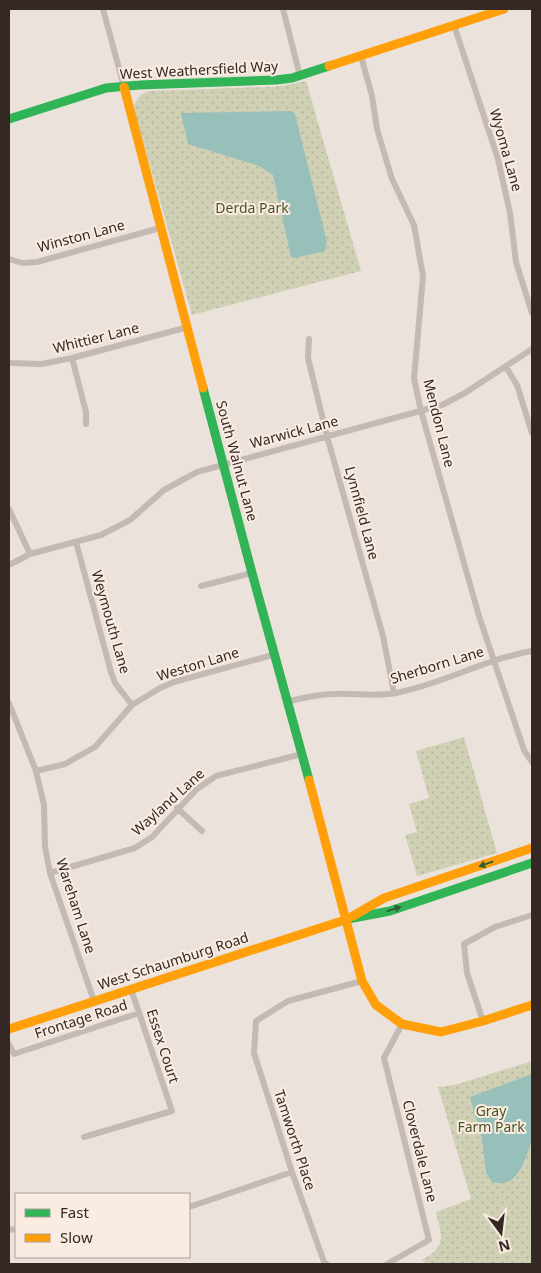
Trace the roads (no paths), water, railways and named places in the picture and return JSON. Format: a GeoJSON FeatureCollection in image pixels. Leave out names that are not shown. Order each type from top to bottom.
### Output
{"type":"FeatureCollection","features":[{"type":"Feature","properties":{"kind":"street","name":"South Walnut Lane"},"geometry":{"type":"LineString","coordinates":[[103,9],[362,981],[376,1005],[402,1024]]}},
{"type":"Feature","properties":{"kind":"street"},"geometry":{"type":"LineString","coordinates":[[282,9],[300,76]]}},
{"type":"Feature","properties":{"kind":"street","name":"West Weathersfield Way"},"geometry":{"type":"LineString","coordinates":[[9,119],[106,88],[276,80],[300,76],[504,9]]}},
{"type":"Feature","properties":{"kind":"street","name":"Wyoma Lane"},"geometry":{"type":"LineString","coordinates":[[454,25],[498,159],[510,213],[516,262],[532,313]]}},
{"type":"Feature","properties":{"kind":"street","name":"Mendon Lane"},"geometry":{"type":"LineString","coordinates":[[361,56],[372,96],[377,129],[392,179],[414,225],[423,276],[414,378],[421,411],[478,616],[524,750],[532,762]]}},
{"type":"Feature","properties":{"kind":"street","name":"Winston Lane"},"geometry":{"type":"LineString","coordinates":[[9,258],[22,263],[37,262],[160,228]]}},
{"type":"Feature","properties":{"kind":"street","name":"Whittier Lane"},"geometry":{"type":"LineString","coordinates":[[9,363],[42,364],[72,358],[188,327]]}},
{"type":"Feature","properties":{"kind":"street","name":"Lynnfield Lane"},"geometry":{"type":"LineString","coordinates":[[309,339],[308,358],[383,636],[394,693]]}},
{"type":"Feature","properties":{"kind":"street","name":"Warwick Lane"},"geometry":{"type":"LineString","coordinates":[[9,565],[30,554],[101,535],[130,520],[164,490],[185,478],[225,464],[442,405],[506,367],[532,349]]}},
{"type":"Feature","properties":{"kind":"street"},"geometry":{"type":"LineString","coordinates":[[72,358],[86,412],[86,424]]}},
{"type":"Feature","properties":{"kind":"street"},"geometry":{"type":"LineString","coordinates":[[506,367],[517,385],[532,433]]}},
{"type":"Feature","properties":{"kind":"street"},"geometry":{"type":"LineString","coordinates":[[9,509],[30,554]]}},
{"type":"Feature","properties":{"kind":"street","name":"Weymouth Lane"},"geometry":{"type":"LineString","coordinates":[[76,542],[112,676],[132,705]]}},
{"type":"Feature","properties":{"kind":"street"},"geometry":{"type":"LineString","coordinates":[[201,586],[252,573]]}},
{"type":"Feature","properties":{"kind":"street","name":"Sherborn Lane"},"geometry":{"type":"LineString","coordinates":[[289,702],[325,694],[374,695],[394,693],[419,687],[493,661],[532,651]]}},
{"type":"Feature","properties":{"kind":"street","name":"Weston Lane"},"geometry":{"type":"LineString","coordinates":[[36,771],[65,764],[95,747],[132,705],[160,688],[174,682],[276,654]]}},
{"type":"Feature","properties":{"kind":"street","name":"Wareham Lane"},"geometry":{"type":"LineString","coordinates":[[9,703],[11,714],[36,771],[44,805],[45,847],[50,873],[94,1001]]}},
{"type":"Feature","properties":{"kind":"street","name":"Wayland Lane"},"geometry":{"type":"LineString","coordinates":[[50,873],[135,848],[152,837],[177,808],[197,789],[216,776],[302,754]]}},
{"type":"Feature","properties":{"kind":"street"},"geometry":{"type":"LineString","coordinates":[[177,808],[202,831]]}},
{"type":"Feature","properties":{"kind":"street","name":"West Schaumburg Road"},"geometry":{"type":"LineString","coordinates":[[346,919],[384,898],[532,848]]}},
{"type":"Feature","properties":{"kind":"street","name":"West Schaumburg Road"},"geometry":{"type":"LineString","coordinates":[[9,1029],[346,919],[390,911],[532,864]]}},
{"type":"Feature","properties":{"kind":"street"},"geometry":{"type":"LineString","coordinates":[[483,1021],[466,973],[464,944],[495,927],[532,915]]}},
{"type":"Feature","properties":{"kind":"street","name":"Tamworth Place"},"geometry":{"type":"LineString","coordinates":[[327,1264],[324,1262],[292,1172],[254,1053],[256,1021],[288,1001],[362,981]]}},
{"type":"Feature","properties":{"kind":"street","name":"Essex Court"},"geometry":{"type":"LineString","coordinates":[[84,1137],[172,1111],[131,989]]}},
{"type":"Feature","properties":{"kind":"street"},"geometry":{"type":"LineString","coordinates":[[402,1024],[441,1032],[532,1005]]}},
{"type":"Feature","properties":{"kind":"street","name":"Frontage Road"},"geometry":{"type":"LineString","coordinates":[[9,1044],[14,1054],[139,1012]]}},
{"type":"Feature","properties":{"kind":"street","name":"Cloverdale Lane"},"geometry":{"type":"LineString","coordinates":[[387,1264],[429,1240],[384,1058],[402,1024]]}},
{"type":"Feature","properties":{"kind":"street"},"geometry":{"type":"LineString","coordinates":[[190,1207],[292,1172]]}},
{"type":"Feature","properties":{"kind":"water"},"geometry":{"type":"Polygon","coordinates":[[[291,111],[295,114],[327,242],[325,251],[295,258],[291,257],[273,175],[259,166],[188,144],[181,113],[291,111]]]}},
{"type":"Feature","properties":{"kind":"water"},"geometry":{"type":"Polygon","coordinates":[[[532,1074],[533,1128],[527,1155],[521,1169],[512,1179],[503,1183],[492,1182],[486,1173],[482,1139],[470,1097],[532,1074]]]}},
{"type":"Feature","properties":{"kind":"park label","name":"Derda Park"},"geometry":{"type":"Point","coordinates":[252,208]}},
{"type":"Feature","properties":{"kind":"park label","name":"Gray Farm Park"},"geometry":{"type":"Point","coordinates":[491,1120]}}]}
